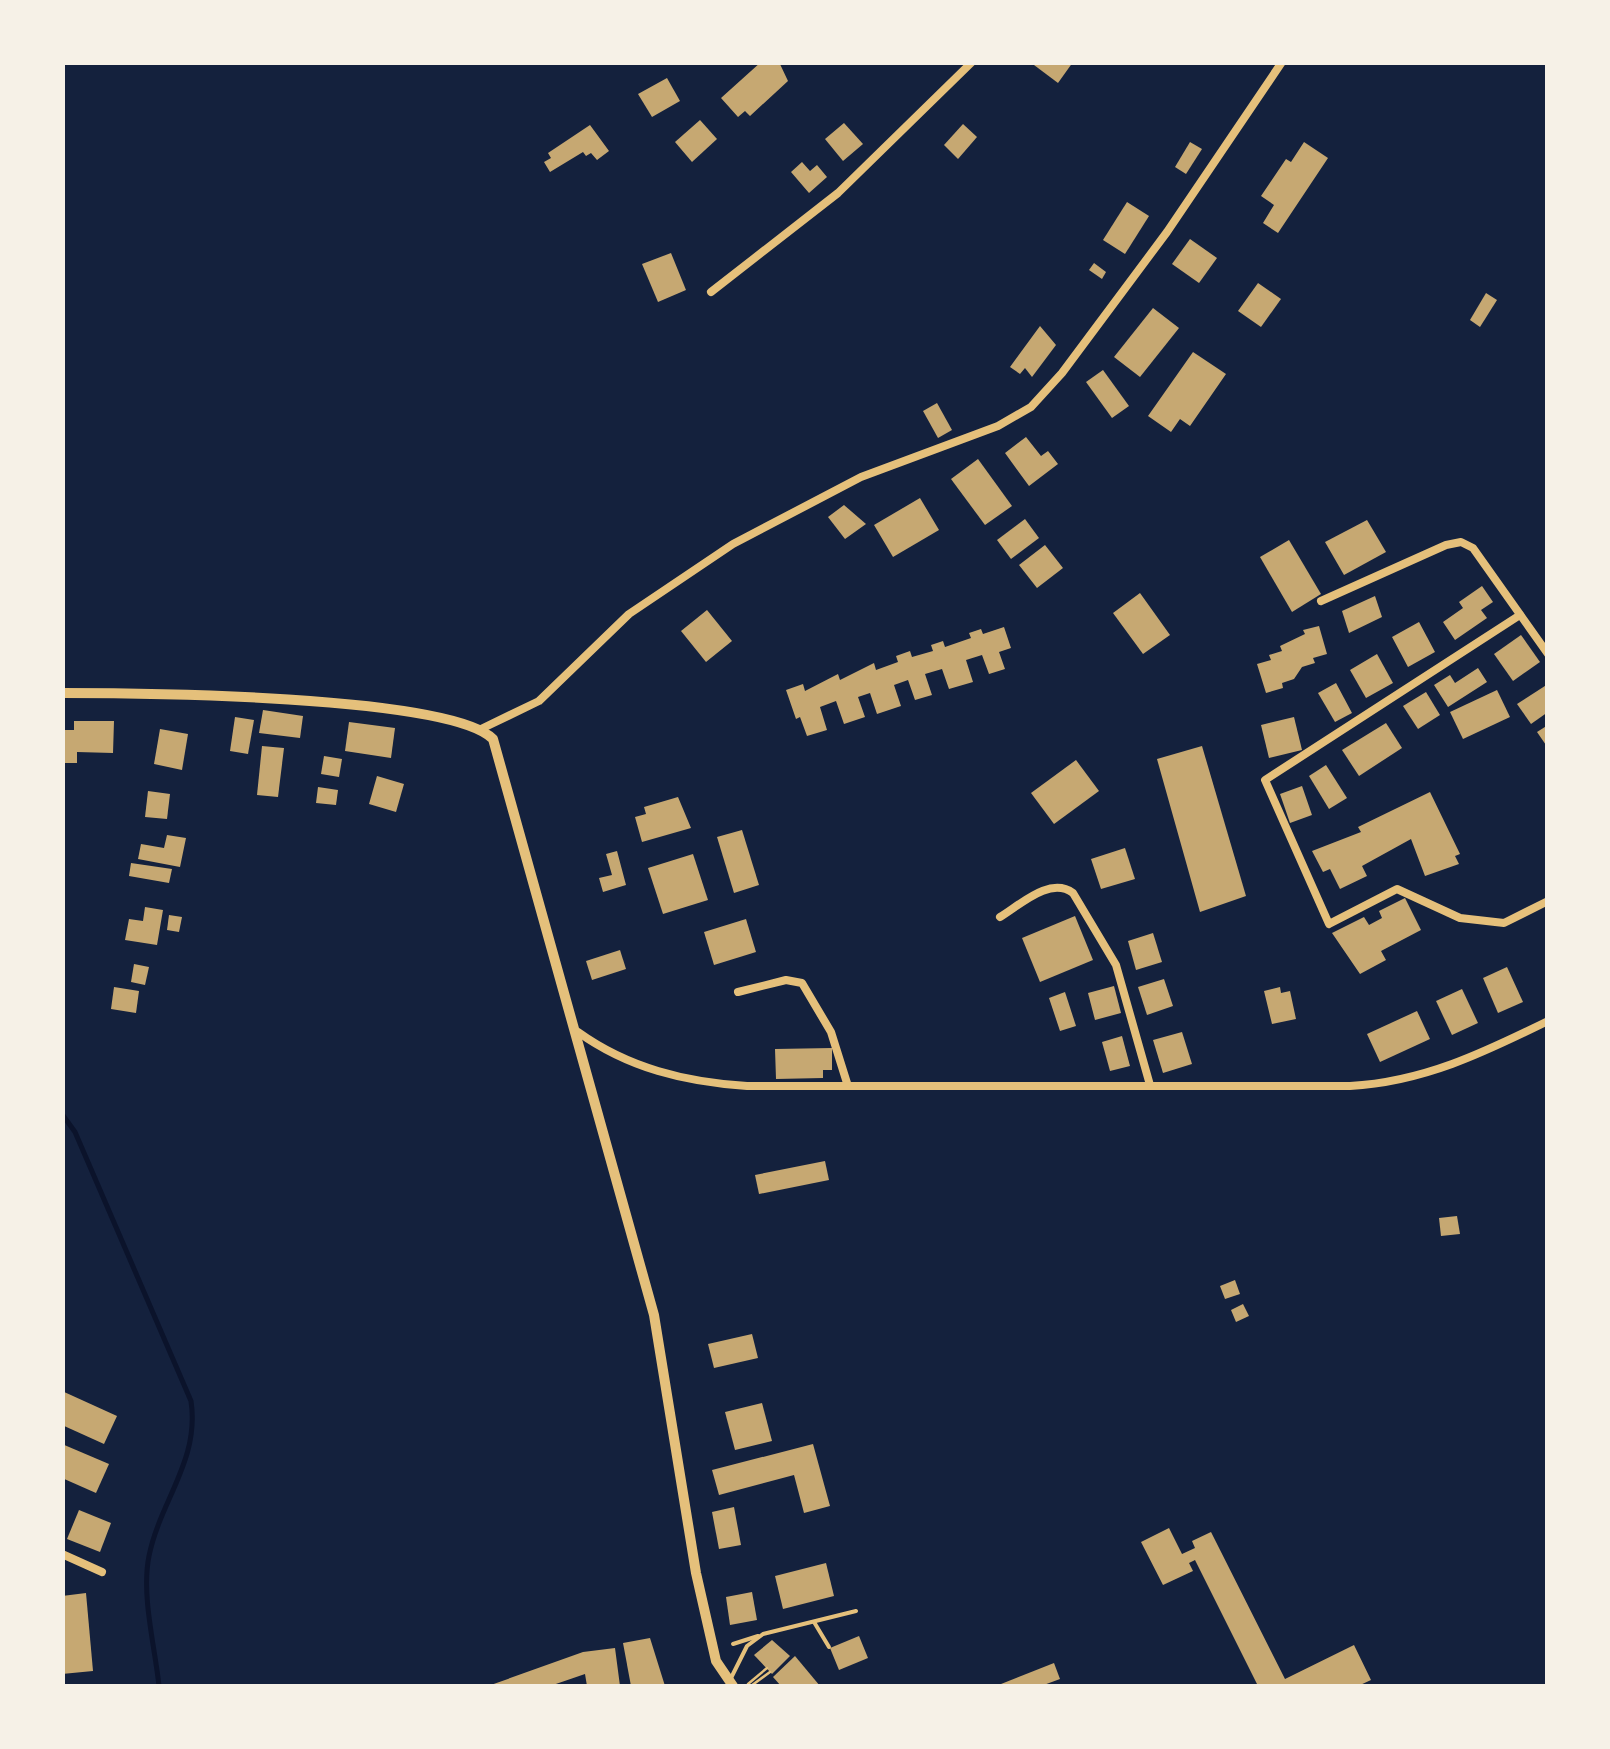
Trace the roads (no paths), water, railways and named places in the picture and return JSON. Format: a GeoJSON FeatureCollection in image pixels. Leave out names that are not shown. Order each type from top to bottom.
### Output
{"type":"FeatureCollection","features":[{"type":"Feature","properties":{"kind":"street"},"geometry":{"type":"LineString","coordinates":[[711,292],[838,193],[972,62]]}},
{"type":"Feature","properties":{"kind":"street"},"geometry":{"type":"LineString","coordinates":[[481,729],[539,701],[643,602],[733,544],[860,476],[992,428],[1031,407],[1062,373],[1167,232],[1282,62]]}},
{"type":"Feature","properties":{"kind":"street"},"geometry":{"type":"LineString","coordinates":[[1320,601],[1461,542],[1473,548],[1548,654]]}},
{"type":"Feature","properties":{"kind":"street"},"geometry":{"type":"LineString","coordinates":[[1520,614],[1266,780],[1329,924],[1398,889],[1460,918],[1504,923],[1548,901]]}},
{"type":"Feature","properties":{"kind":"street"},"geometry":{"type":"LineString","coordinates":[[62,693],[231,694],[416,714],[481,729],[493,739],[654,1315],[696,1573],[713,1654],[731,1684]]}},
{"type":"Feature","properties":{"kind":"street"},"geometry":{"type":"LineString","coordinates":[[1000,917],[1049,888],[1064,887],[1073,893],[1116,964],[1150,1085]]}},
{"type":"Feature","properties":{"kind":"street"},"geometry":{"type":"LineString","coordinates":[[738,992],[786,980],[802,982],[831,1032],[846,1084]]}},
{"type":"Feature","properties":{"kind":"street"},"geometry":{"type":"LineString","coordinates":[[578,1032],[615,1055],[682,1078],[747,1086],[1387,1083],[1469,1060],[1548,1020]]}},
{"type":"Feature","properties":{"kind":"street"},"geometry":{"type":"LineString","coordinates":[[62,1554],[102,1572]]}},
{"type":"Feature","properties":{"kind":"lane"},"geometry":{"type":"LineString","coordinates":[[733,1644],[856,1611]]}},
{"type":"Feature","properties":{"kind":"lane"},"geometry":{"type":"LineString","coordinates":[[814,1622],[829,1647]]}},
{"type":"Feature","properties":{"kind":"lane"},"geometry":{"type":"LineString","coordinates":[[731,1684],[747,1646],[763,1634]]}},
{"type":"Feature","properties":{"kind":"waterway"},"geometry":{"type":"LineString","coordinates":[[62,1114],[75,1132],[191,1401],[190,1442],[154,1536],[147,1571],[159,1686]]}}]}
